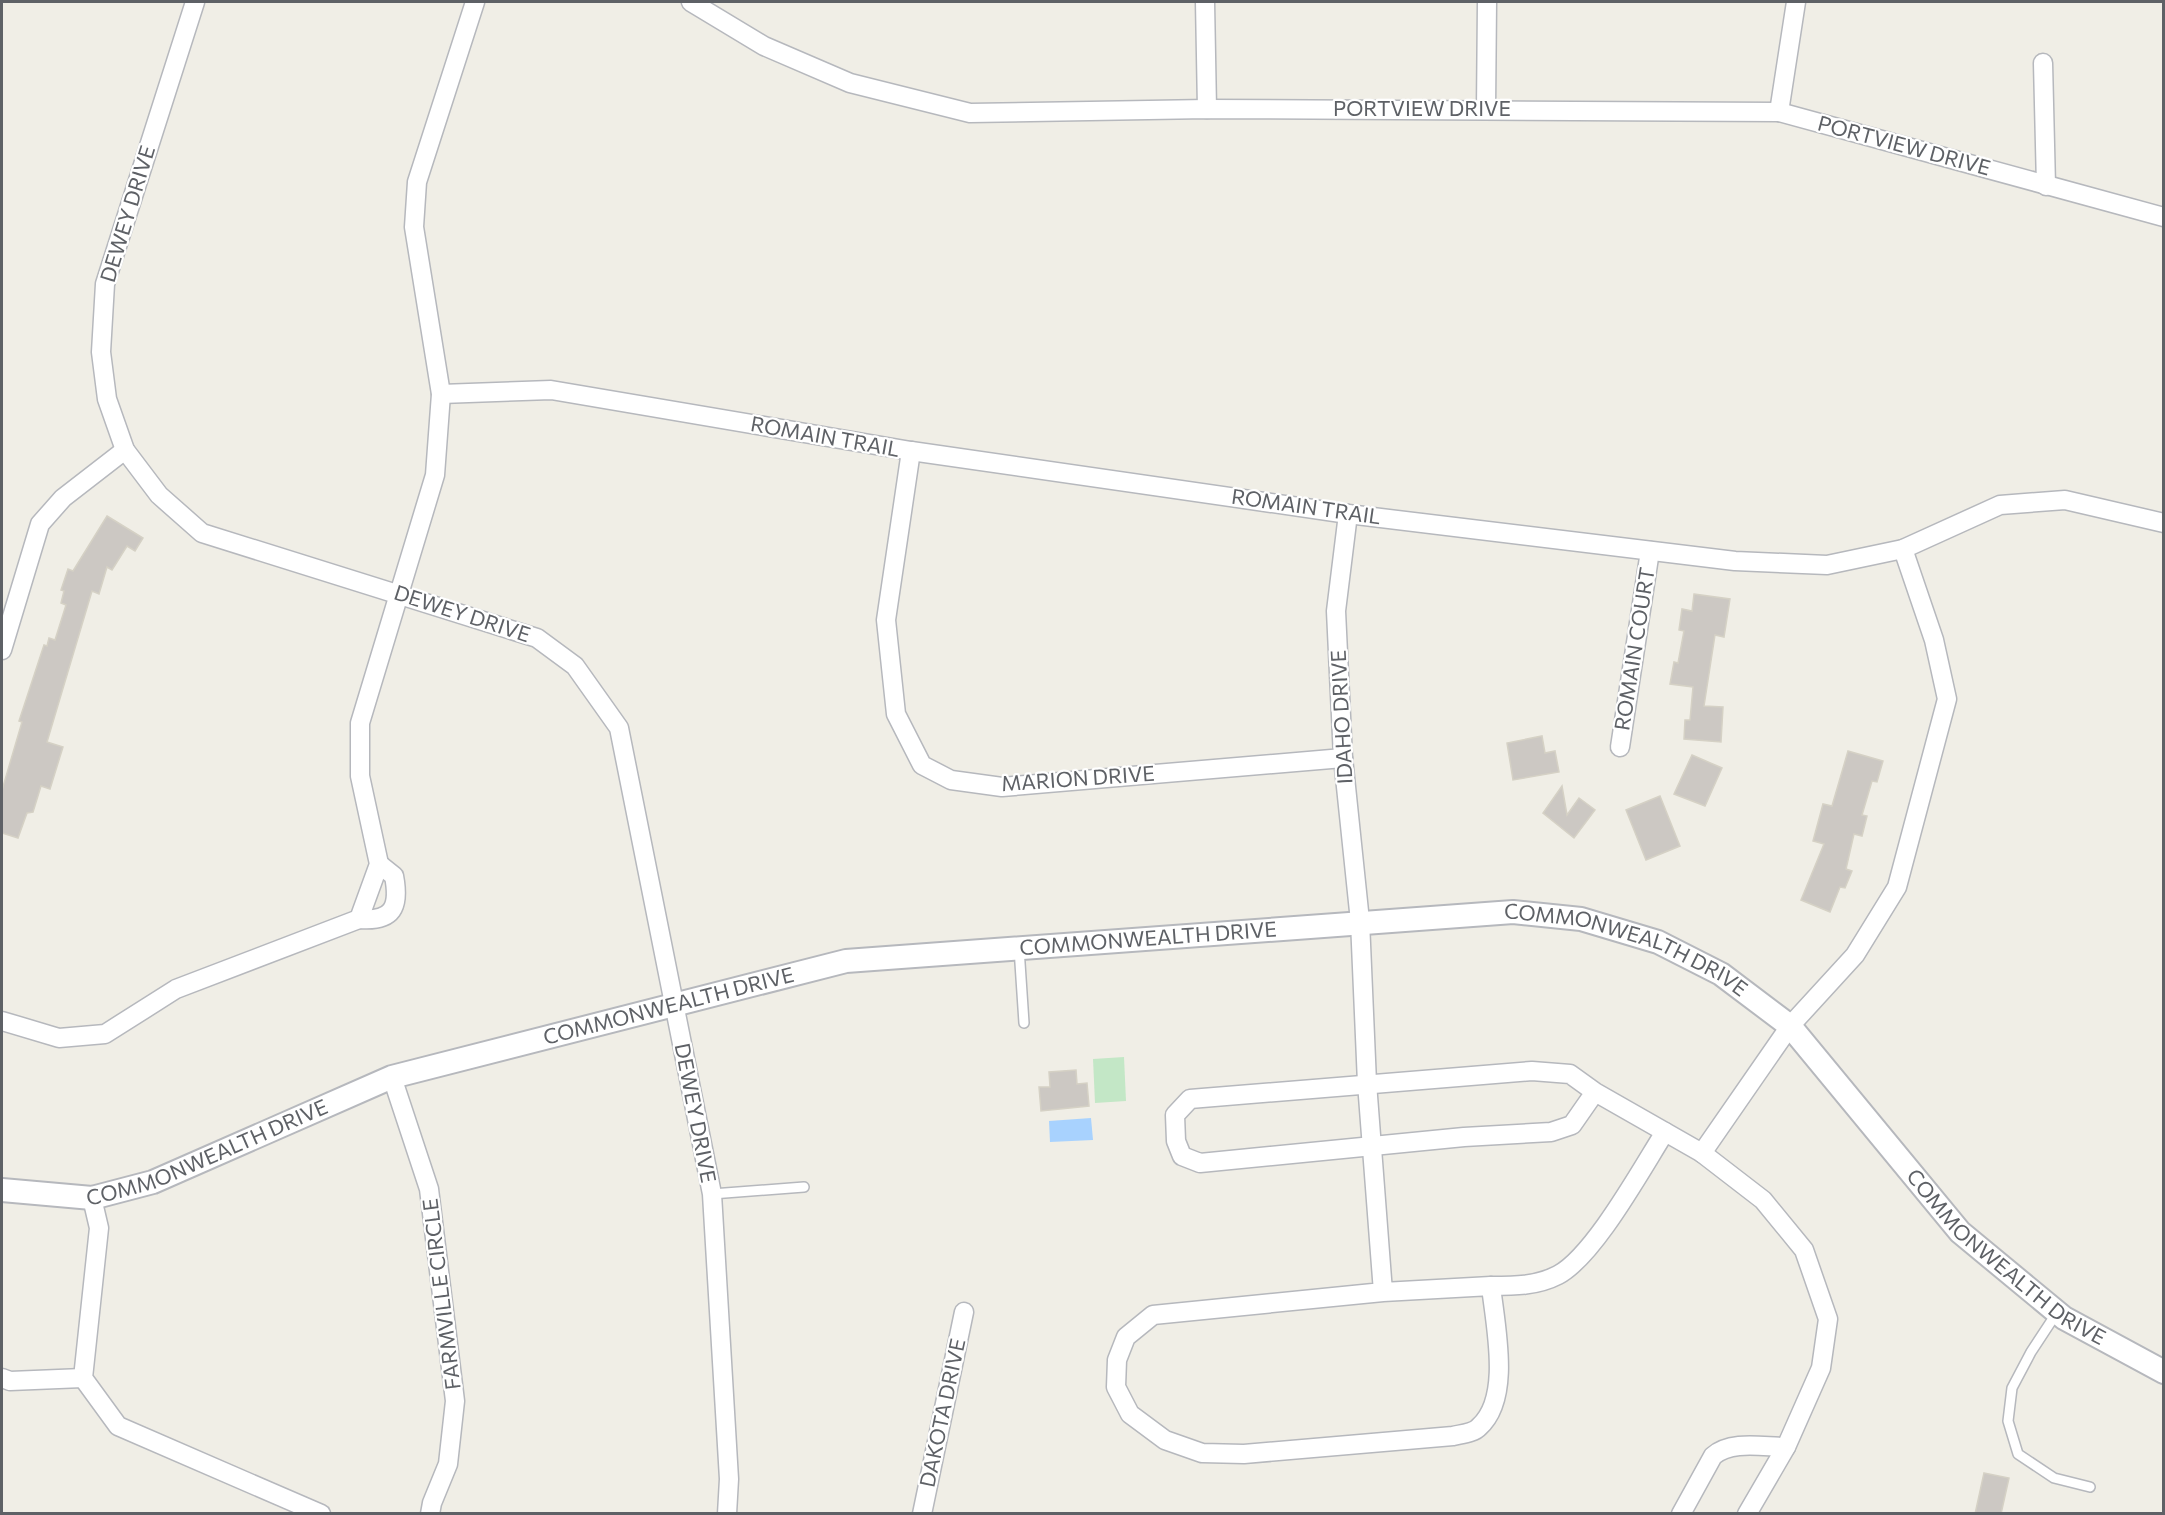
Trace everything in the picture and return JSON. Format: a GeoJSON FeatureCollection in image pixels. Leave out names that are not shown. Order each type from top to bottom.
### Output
{"type":"FeatureCollection","features":[{"type":"Feature","properties":{"kind":"street","name":"DEWEY DRIVE"},"geometry":{"type":"LineString","coordinates":[[195,2],[105,284],[101,352],[107,399],[125,450],[159,495],[202,533],[537,638],[575,666],[619,728],[712,1194],[729,1479],[727,1514]]}},
{"type":"Feature","properties":{"kind":"street"},"geometry":{"type":"LineString","coordinates":[[359,919],[379,864],[360,776],[360,723],[435,475],[441,394],[414,226],[417,182],[475,2]]}},
{"type":"Feature","properties":{"kind":"street","name":"PORTVIEW DRIVE"},"geometry":{"type":"LineString","coordinates":[[691,2],[764,45],[850,82],[970,113],[1207,109],[1779,112],[2163,217]]}},
{"type":"Feature","properties":{"kind":"street"},"geometry":{"type":"LineString","coordinates":[[1205,2],[1207,109]]}},
{"type":"Feature","properties":{"kind":"street"},"geometry":{"type":"LineString","coordinates":[[1486,109],[1487,2]]}},
{"type":"Feature","properties":{"kind":"street"},"geometry":{"type":"LineString","coordinates":[[1779,112],[1796,2]]}},
{"type":"Feature","properties":{"kind":"street"},"geometry":{"type":"LineString","coordinates":[[2043,63],[2046,186]]}},
{"type":"Feature","properties":{"kind":"street","name":"ROMAIN TRAIL"},"geometry":{"type":"LineString","coordinates":[[441,394],[550,390],[911,452],[1348,514],[1736,561],[1827,565],[1903,549],[2000,505],[2065,500],[2163,523]]}},
{"type":"Feature","properties":{"kind":"street"},"geometry":{"type":"LineString","coordinates":[[2,650],[40,524],[63,498],[125,450]]}},
{"type":"Feature","properties":{"kind":"street","name":"MARION DRIVE"},"geometry":{"type":"LineString","coordinates":[[911,452],[886,620],[896,714],[922,765],[951,780],[1002,787],[1343,758]]}},
{"type":"Feature","properties":{"kind":"street","name":"IDAHO DRIVE"},"geometry":{"type":"LineString","coordinates":[[1348,514],[1336,611],[1343,758],[1360,921],[1367,1083],[1383,1292]]}},
{"type":"Feature","properties":{"kind":"street"},"geometry":{"type":"LineString","coordinates":[[1702,1154],[1790,1026],[1855,955],[1897,888],[1947,699],[1934,640],[1903,549]]}},
{"type":"Feature","properties":{"kind":"street","name":"ROMAIN COURT"},"geometry":{"type":"LineString","coordinates":[[1620,747],[1650,551]]}},
{"type":"Feature","properties":{"kind":"street"},"geometry":{"type":"LineString","coordinates":[[2,1021],[58,1038],[105,1034],[176,989],[359,919],[377,921],[390,914],[398,896],[394,876],[379,864]]}},
{"type":"Feature","properties":{"kind":"street","name":"COMMONWEALTH DRIVE"},"geometry":{"type":"LineString","coordinates":[[2,1190],[92,1198],[153,1182],[392,1077],[674,1007],[846,961],[1360,921],[1513,912],[1581,919],[1658,942],[1720,974],[1790,1026],[1960,1232],[2057,1313],[2163,1372]]}},
{"type":"Feature","properties":{"kind":"street"},"geometry":{"type":"LineString","coordinates":[[1596,1092],[1572,1125],[1551,1132],[1372,1146],[1200,1163],[1182,1156],[1176,1141],[1175,1115],[1190,1099],[1532,1071],[1570,1074],[1596,1092],[1702,1154],[1763,1200],[1804,1250],[1828,1319],[1821,1368],[1786,1447],[1747,1514]]}},
{"type":"Feature","properties":{"kind":"street","name":"FARMVILLE CIRCLE"},"geometry":{"type":"LineString","coordinates":[[392,1077],[429,1189],[455,1401],[448,1464],[432,1503],[430,1514]]}},
{"type":"Feature","properties":{"kind":"street"},"geometry":{"type":"LineString","coordinates":[[1491,1286],[1499,1362],[1495,1407],[1478,1429],[1453,1436],[1244,1454],[1202,1453],[1166,1440],[1130,1414],[1116,1387],[1117,1360],[1126,1337],[1153,1315],[1383,1292],[1491,1286],[1527,1285],[1557,1276],[1575,1265],[1592,1244],[1665,1132]]}},
{"type":"Feature","properties":{"kind":"street"},"geometry":{"type":"LineString","coordinates":[[92,1198],[99,1228],[82,1378],[118,1426],[321,1514]]}},
{"type":"Feature","properties":{"kind":"street","name":"DAKOTA DRIVE"},"geometry":{"type":"LineString","coordinates":[[922,1514],[964,1312]]}},
{"type":"Feature","properties":{"kind":"street"},"geometry":{"type":"LineString","coordinates":[[2,1378],[10,1381],[82,1378]]}},
{"type":"Feature","properties":{"kind":"street"},"geometry":{"type":"LineString","coordinates":[[1681,1514],[1713,1456],[1721,1449],[1735,1446],[1786,1447]]}},
{"type":"Feature","properties":{"kind":"lane"},"geometry":{"type":"LineString","coordinates":[[1019,948],[1024,1023]]}},
{"type":"Feature","properties":{"kind":"lane"},"geometry":{"type":"LineString","coordinates":[[712,1194],[804,1187]]}},
{"type":"Feature","properties":{"kind":"lane"},"geometry":{"type":"LineString","coordinates":[[2057,1313],[2031,1352],[2013,1388],[2008,1421],[2018,1454],[2054,1478],[2090,1487]]}},
{"type":"Feature","properties":{"kind":"green space"},"geometry":{"type":"Polygon","coordinates":[[[1124,1057],[1126,1101],[1095,1103],[1093,1059],[1124,1057]]]}},
{"type":"Feature","properties":{"kind":"water"},"geometry":{"type":"Polygon","coordinates":[[[1091,1118],[1093,1140],[1050,1142],[1049,1121],[1091,1118]]]}},
{"type":"Feature","properties":{"kind":"building"},"geometry":{"type":"Polygon","coordinates":[[[107,516],[143,538],[135,551],[127,546],[112,570],[107,567],[99,594],[92,591],[47,742],[63,747],[50,789],[41,786],[33,812],[27,813],[18,838],[2,833],[2,790],[22,722],[19,721],[44,645],[47,646],[49,638],[55,640],[66,605],[61,603],[64,591],[61,590],[68,569],[73,571],[107,516]]]}},
{"type":"Feature","properties":{"kind":"building"},"geometry":{"type":"Polygon","coordinates":[[[1694,594],[1730,599],[1724,637],[1715,635],[1704,706],[1723,707],[1721,742],[1684,739],[1685,720],[1690,720],[1693,687],[1670,684],[1674,662],[1678,663],[1684,631],[1679,630],[1682,609],[1692,611],[1694,594]]]}},
{"type":"Feature","properties":{"kind":"building"},"geometry":{"type":"Polygon","coordinates":[[[1542,736],[1545,753],[1555,751],[1559,772],[1513,780],[1507,743],[1542,736]]]}},
{"type":"Feature","properties":{"kind":"building"},"geometry":{"type":"Polygon","coordinates":[[[1848,751],[1883,761],[1877,782],[1872,781],[1862,815],[1867,816],[1862,836],[1854,834],[1846,869],[1852,871],[1845,888],[1840,887],[1830,912],[1801,900],[1824,844],[1813,841],[1823,804],[1832,806],[1848,751]]]}},
{"type":"Feature","properties":{"kind":"building"},"geometry":{"type":"Polygon","coordinates":[[[1692,755],[1722,768],[1705,806],[1674,794],[1692,755]]]}},
{"type":"Feature","properties":{"kind":"building"},"geometry":{"type":"Polygon","coordinates":[[[1562,786],[1567,815],[1579,798],[1595,810],[1574,838],[1543,813],[1562,786]]]}},
{"type":"Feature","properties":{"kind":"building"},"geometry":{"type":"Polygon","coordinates":[[[1660,796],[1680,846],[1646,860],[1626,810],[1660,796]]]}},
{"type":"Feature","properties":{"kind":"building"},"geometry":{"type":"Polygon","coordinates":[[[1076,1070],[1077,1084],[1087,1083],[1089,1106],[1041,1111],[1039,1087],[1050,1087],[1049,1072],[1076,1070]]]}},
{"type":"Feature","properties":{"kind":"building"},"geometry":{"type":"Polygon","coordinates":[[[1984,1473],[2009,1478],[2001,1514],[1975,1514],[1984,1473]]]}}]}
